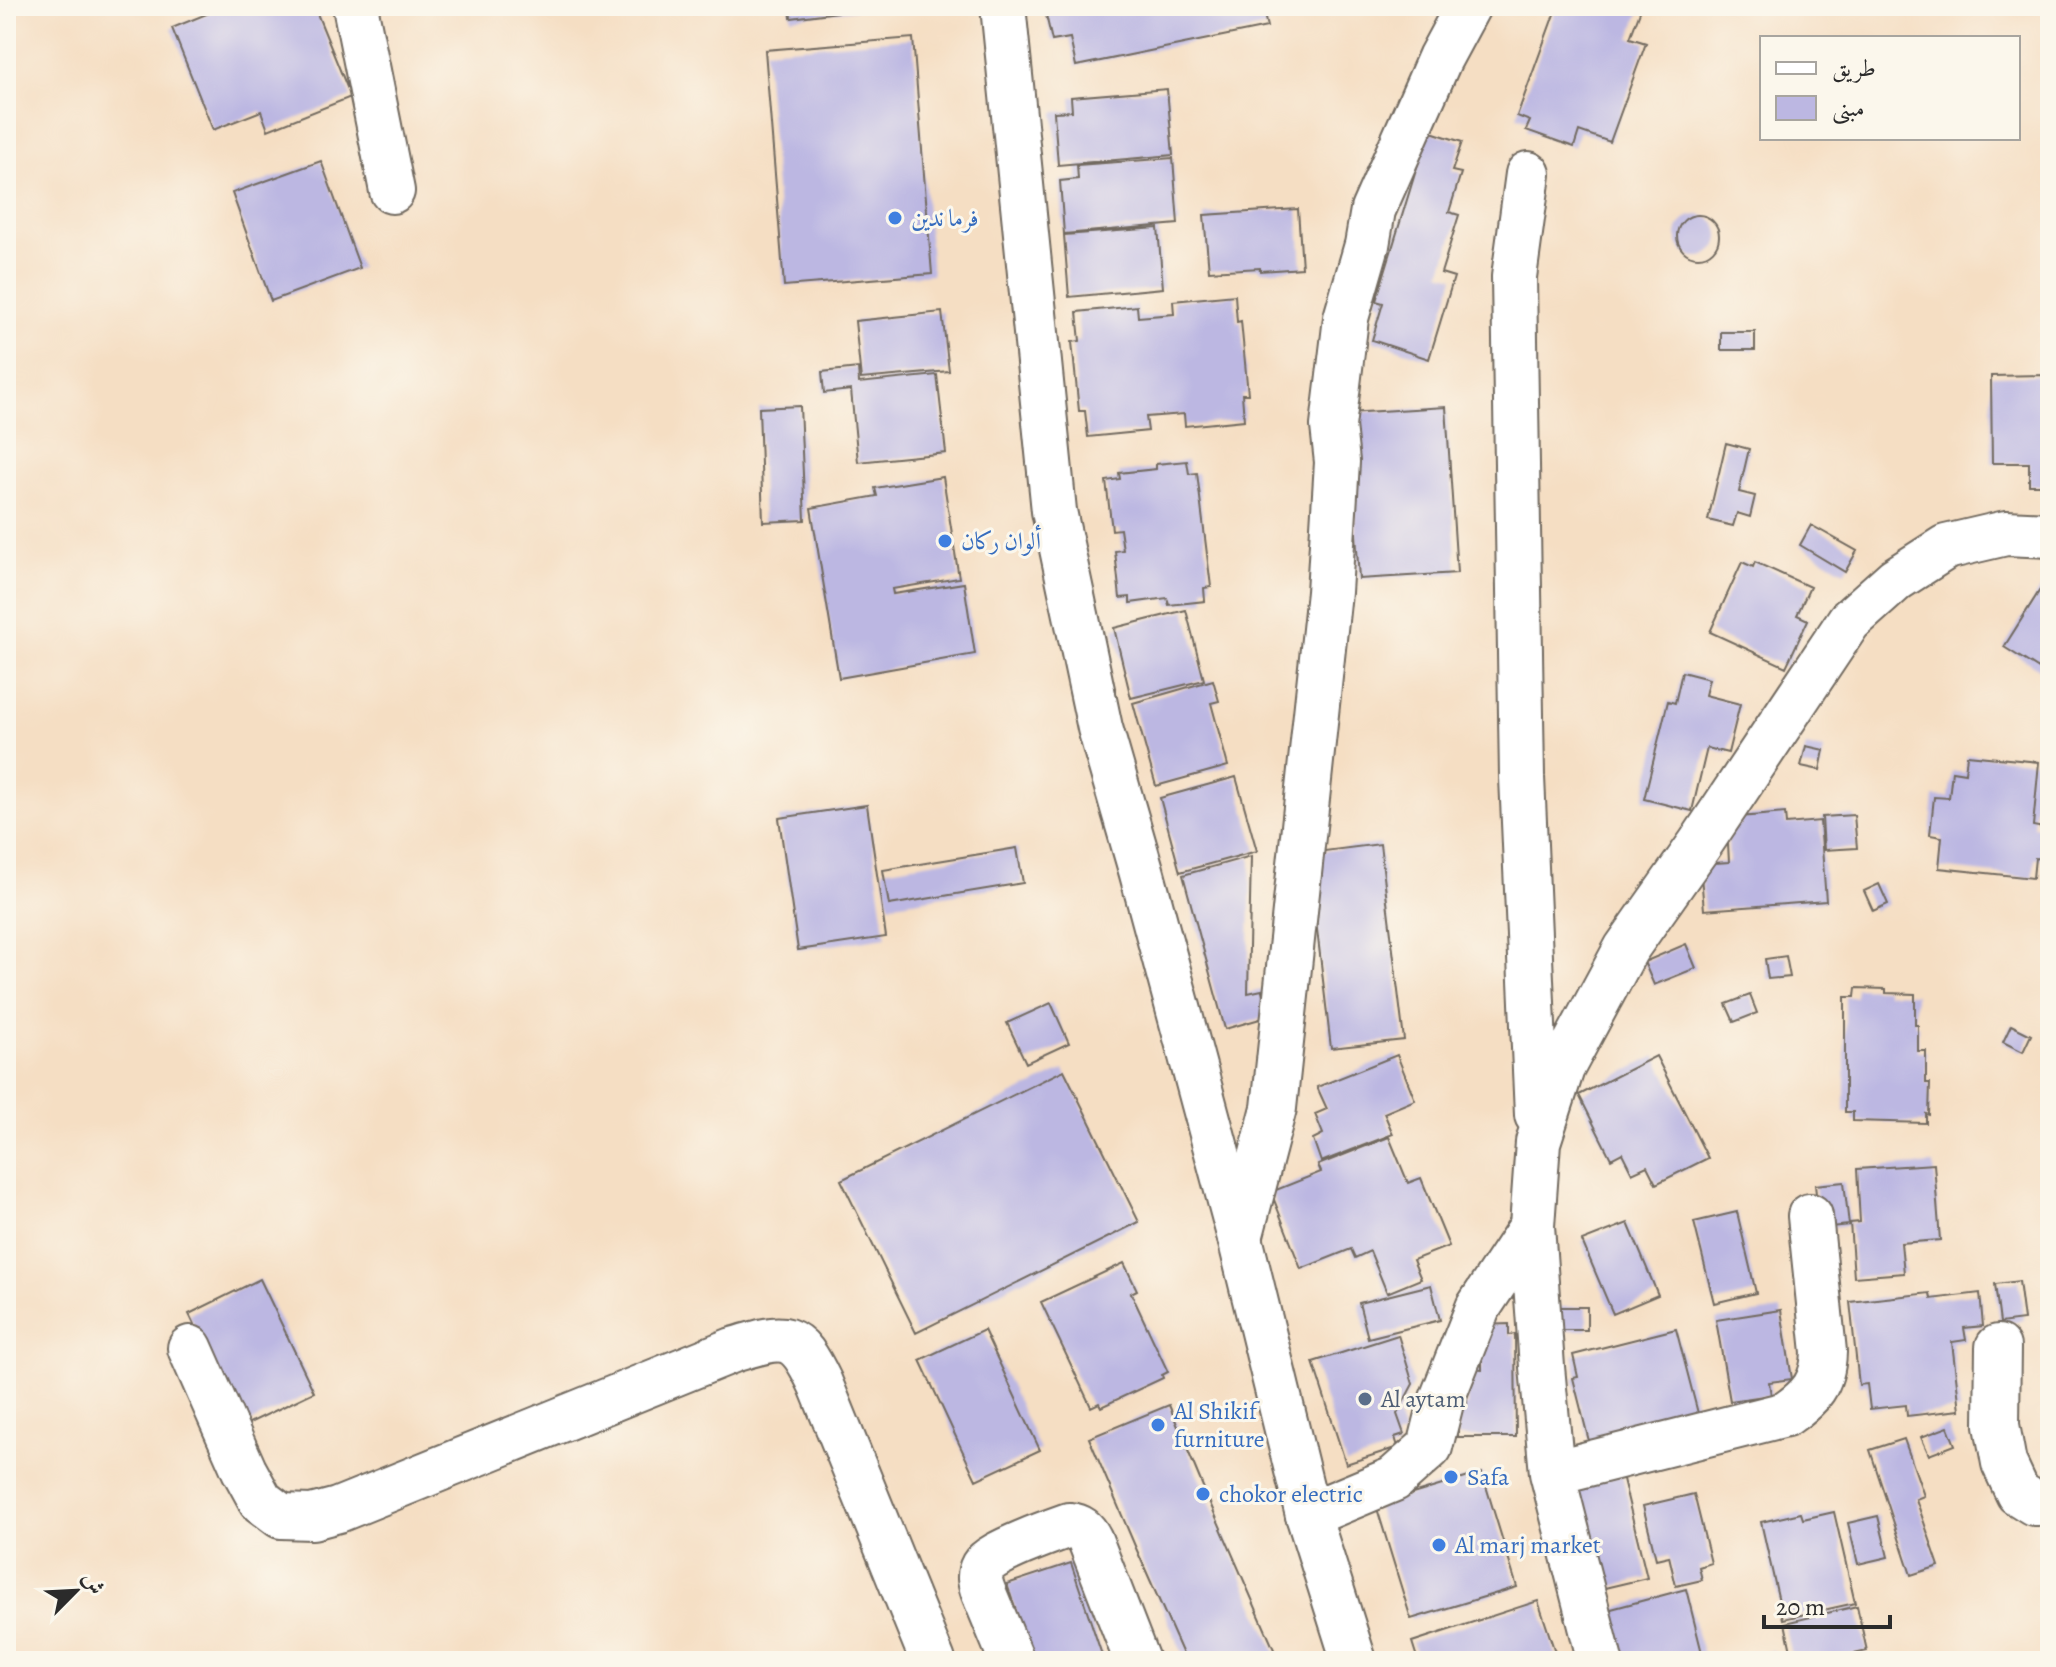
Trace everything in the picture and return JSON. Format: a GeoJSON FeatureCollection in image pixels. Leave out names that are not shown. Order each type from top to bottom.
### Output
{"type":"FeatureCollection","features":[{"type":"Feature","properties":{"kind":"street"},"geometry":{"type":"LineString","coordinates":[[355,6],[392,191]]}},
{"type":"Feature","properties":{"kind":"street"},"geometry":{"type":"LineString","coordinates":[[1003,6],[1054,511],[1100,728],[1240,1238],[1308,1515],[1354,1661]]}},
{"type":"Feature","properties":{"kind":"street"},"geometry":{"type":"LineString","coordinates":[[1240,1238],[1274,1108],[1329,592],[1337,462],[1333,426],[1346,318],[1367,245],[1373,210],[1440,58],[1468,6]]}},
{"type":"Feature","properties":{"kind":"street"},"geometry":{"type":"LineString","coordinates":[[1528,174],[1514,277],[1522,777],[1538,1142],[1532,1226],[1552,1473],[1600,1661]]}},
{"type":"Feature","properties":{"kind":"street"},"geometry":{"type":"LineString","coordinates":[[1538,1142],[1562,1068],[1626,949],[1849,621],[1896,579],[1946,547],[2006,533],[2050,535]]}},
{"type":"Feature","properties":{"kind":"street"},"geometry":{"type":"LineString","coordinates":[[1552,1473],[1786,1414],[1807,1398],[1823,1369],[1824,1352],[1810,1216]]}},
{"type":"Feature","properties":{"kind":"street"},"geometry":{"type":"LineString","coordinates":[[1308,1515],[1394,1479],[1430,1447],[1442,1399],[1478,1308],[1532,1226]]}},
{"type":"Feature","properties":{"kind":"street"},"geometry":{"type":"LineString","coordinates":[[190,1348],[261,1501],[281,1516],[312,1517],[338,1510],[733,1350],[779,1338],[796,1344],[809,1360],[820,1383],[933,1661]]}},
{"type":"Feature","properties":{"kind":"street"},"geometry":{"type":"LineString","coordinates":[[1998,1347],[1997,1425],[2004,1463],[2018,1493],[2034,1503],[2050,1503]]}},
{"type":"Feature","properties":{"kind":"street"},"geometry":{"type":"LineString","coordinates":[[1012,1661],[983,1591],[980,1579],[982,1568],[999,1554],[1069,1525],[1078,1526],[1086,1532],[1137,1661]]}},
{"type":"Feature","properties":{"kind":"building"},"geometry":{"type":"Polygon","coordinates":[[[226,6],[314,6],[351,97],[268,130],[261,111],[213,130],[172,28],[226,6]]]}},
{"type":"Feature","properties":{"kind":"building"},"geometry":{"type":"Polygon","coordinates":[[[594,6],[676,6],[676,9],[594,13],[594,6]]]}},
{"type":"Feature","properties":{"kind":"building"},"geometry":{"type":"Polygon","coordinates":[[[790,6],[868,6],[868,8],[791,18],[790,6]]]}},
{"type":"Feature","properties":{"kind":"building"},"geometry":{"type":"Polygon","coordinates":[[[1044,6],[1262,6],[1267,27],[1076,66],[1070,38],[1052,41],[1044,6]]]}},
{"type":"Feature","properties":{"kind":"building"},"geometry":{"type":"Polygon","coordinates":[[[1557,6],[1642,6],[1630,38],[1646,43],[1610,142],[1579,131],[1574,147],[1526,130],[1530,121],[1517,116],[1557,6]]]}},
{"type":"Feature","properties":{"kind":"building"},"geometry":{"type":"Polygon","coordinates":[[[913,38],[932,274],[784,286],[765,50],[913,38]]]}},
{"type":"Feature","properties":{"kind":"building"},"geometry":{"type":"Polygon","coordinates":[[[1167,89],[1173,155],[1058,165],[1054,112],[1072,111],[1071,97],[1167,89]]]}},
{"type":"Feature","properties":{"kind":"building"},"geometry":{"type":"Polygon","coordinates":[[[1428,131],[1462,142],[1452,171],[1461,173],[1449,212],[1459,215],[1441,273],[1454,277],[1429,359],[1372,340],[1383,303],[1376,301],[1428,131]]]}},
{"type":"Feature","properties":{"kind":"building"},"geometry":{"type":"Polygon","coordinates":[[[1173,158],[1178,224],[1064,234],[1060,181],[1078,179],[1077,165],[1173,158]]]}},
{"type":"Feature","properties":{"kind":"building"},"geometry":{"type":"Polygon","coordinates":[[[321,161],[360,268],[271,301],[232,193],[321,161]]]}},
{"type":"Feature","properties":{"kind":"building"},"geometry":{"type":"Polygon","coordinates":[[[1298,209],[1302,268],[1209,271],[1204,215],[1298,209]]]}},
{"type":"Feature","properties":{"kind":"building"},"geometry":{"type":"Polygon","coordinates":[[[1698,215],[1713,221],[1719,236],[1713,251],[1698,257],[1683,251],[1677,236],[1683,221],[1698,215]]]}},
{"type":"Feature","properties":{"kind":"building"},"geometry":{"type":"Polygon","coordinates":[[[1158,228],[1163,288],[1069,297],[1064,235],[1158,228]]]}},
{"type":"Feature","properties":{"kind":"building"},"geometry":{"type":"Polygon","coordinates":[[[1235,295],[1237,322],[1241,321],[1248,394],[1242,394],[1244,420],[1185,426],[1184,414],[1146,417],[1148,431],[1088,437],[1085,411],[1079,411],[1072,342],[1080,341],[1077,312],[1137,306],[1138,317],[1174,314],[1173,301],[1235,295]]]}},
{"type":"Feature","properties":{"kind":"building"},"geometry":{"type":"Polygon","coordinates":[[[942,312],[949,371],[861,379],[855,321],[942,312]]]}},
{"type":"Feature","properties":{"kind":"building"},"geometry":{"type":"Polygon","coordinates":[[[1721,332],[1755,332],[1755,350],[1721,350],[1721,332]]]}},
{"type":"Feature","properties":{"kind":"building"},"geometry":{"type":"Polygon","coordinates":[[[858,368],[859,383],[937,375],[946,453],[858,462],[851,390],[824,393],[822,372],[858,368]]]}},
{"type":"Feature","properties":{"kind":"building"},"geometry":{"type":"Polygon","coordinates":[[[2050,375],[2050,485],[2029,485],[2029,463],[1992,463],[1991,376],[2050,375]]]}},
{"type":"Feature","properties":{"kind":"building"},"geometry":{"type":"Polygon","coordinates":[[[800,406],[805,520],[763,522],[759,408],[800,406]]]}},
{"type":"Feature","properties":{"kind":"building"},"geometry":{"type":"Polygon","coordinates":[[[1446,407],[1457,573],[1359,579],[1348,413],[1446,407]]]}},
{"type":"Feature","properties":{"kind":"building"},"geometry":{"type":"Polygon","coordinates":[[[1726,443],[1749,449],[1739,492],[1755,496],[1750,517],[1737,513],[1733,526],[1708,520],[1726,443]]]}},
{"type":"Feature","properties":{"kind":"building"},"geometry":{"type":"Polygon","coordinates":[[[1187,461],[1189,474],[1197,473],[1211,587],[1204,588],[1205,601],[1169,605],[1167,598],[1130,603],[1130,597],[1120,598],[1115,551],[1123,550],[1120,529],[1112,530],[1106,481],[1120,479],[1119,473],[1156,469],[1156,464],[1187,461]]]}},
{"type":"Feature","properties":{"kind":"building"},"geometry":{"type":"Polygon","coordinates":[[[943,477],[959,578],[892,589],[893,594],[964,583],[975,654],[839,678],[811,508],[877,496],[875,488],[943,477]]]}},
{"type":"Feature","properties":{"kind":"building"},"geometry":{"type":"Polygon","coordinates":[[[1811,525],[1857,551],[1845,572],[1800,545],[1811,525]]]}},
{"type":"Feature","properties":{"kind":"building"},"geometry":{"type":"Polygon","coordinates":[[[1742,562],[1753,567],[1755,562],[1810,587],[1797,615],[1808,620],[1786,667],[1710,632],[1742,562]]]}},
{"type":"Feature","properties":{"kind":"building"},"geometry":{"type":"Polygon","coordinates":[[[2043,585],[2050,590],[2050,676],[2004,647],[2043,585]]]}},
{"type":"Feature","properties":{"kind":"building"},"geometry":{"type":"Polygon","coordinates":[[[1186,610],[1204,680],[1131,698],[1114,628],[1186,610]]]}},
{"type":"Feature","properties":{"kind":"building"},"geometry":{"type":"Polygon","coordinates":[[[1682,672],[1709,679],[1705,695],[1740,704],[1728,753],[1707,748],[1692,811],[1644,799],[1668,701],[1675,703],[1682,672]]]}},
{"type":"Feature","properties":{"kind":"building"},"geometry":{"type":"Polygon","coordinates":[[[1213,680],[1219,701],[1211,703],[1228,766],[1156,786],[1133,703],[1213,680]]]}},
{"type":"Feature","properties":{"kind":"building"},"geometry":{"type":"Polygon","coordinates":[[[1806,746],[1824,750],[1820,770],[1801,766],[1806,746]]]}},
{"type":"Feature","properties":{"kind":"building"},"geometry":{"type":"Polygon","coordinates":[[[1967,755],[2039,762],[2033,826],[2049,829],[2046,859],[2035,858],[2033,878],[1939,868],[1942,837],[1930,835],[1934,797],[1949,798],[1952,771],[1965,773],[1967,755]]]}},
{"type":"Feature","properties":{"kind":"building"},"geometry":{"type":"Polygon","coordinates":[[[1236,777],[1257,851],[1180,872],[1160,798],[1236,777]]]}},
{"type":"Feature","properties":{"kind":"building"},"geometry":{"type":"Polygon","coordinates":[[[867,805],[886,937],[798,950],[779,818],[867,805]]]}},
{"type":"Feature","properties":{"kind":"building"},"geometry":{"type":"Polygon","coordinates":[[[1785,813],[1786,824],[1820,821],[1826,901],[1704,910],[1700,864],[1729,862],[1727,825],[1740,825],[1740,817],[1785,813]]]}},
{"type":"Feature","properties":{"kind":"building"},"geometry":{"type":"Polygon","coordinates":[[[1854,815],[1857,848],[1824,850],[1822,817],[1854,815]]]}},
{"type":"Feature","properties":{"kind":"building"},"geometry":{"type":"Polygon","coordinates":[[[1380,844],[1404,1040],[1331,1048],[1308,853],[1380,844]]]}},
{"type":"Feature","properties":{"kind":"building"},"geometry":{"type":"Polygon","coordinates":[[[1017,848],[1023,883],[889,905],[883,870],[1017,848]]]}},
{"type":"Feature","properties":{"kind":"building"},"geometry":{"type":"Polygon","coordinates":[[[1251,856],[1248,993],[1262,990],[1267,1017],[1225,1029],[1183,875],[1251,856]]]}},
{"type":"Feature","properties":{"kind":"building"},"geometry":{"type":"Polygon","coordinates":[[[1879,884],[1888,904],[1873,911],[1864,891],[1879,884]]]}},
{"type":"Feature","properties":{"kind":"building"},"geometry":{"type":"Polygon","coordinates":[[[1686,944],[1696,968],[1654,985],[1644,962],[1686,944]]]}},
{"type":"Feature","properties":{"kind":"building"},"geometry":{"type":"Polygon","coordinates":[[[1786,956],[1790,977],[1768,979],[1765,959],[1786,956]]]}},
{"type":"Feature","properties":{"kind":"building"},"geometry":{"type":"Polygon","coordinates":[[[1856,988],[1915,994],[1918,1051],[1926,1051],[1926,1083],[1930,1083],[1926,1123],[1853,1121],[1853,1112],[1845,1112],[1845,997],[1855,997],[1856,988]]]}},
{"type":"Feature","properties":{"kind":"building"},"geometry":{"type":"Polygon","coordinates":[[[1750,995],[1757,1013],[1734,1022],[1726,1004],[1750,995]]]}},
{"type":"Feature","properties":{"kind":"building"},"geometry":{"type":"Polygon","coordinates":[[[1051,1003],[1069,1043],[1026,1063],[1007,1023],[1051,1003]]]}},
{"type":"Feature","properties":{"kind":"building"},"geometry":{"type":"Polygon","coordinates":[[[2011,1025],[2031,1035],[2023,1052],[2003,1042],[2011,1025]]]}},
{"type":"Feature","properties":{"kind":"building"},"geometry":{"type":"Polygon","coordinates":[[[1397,1055],[1415,1100],[1384,1113],[1393,1134],[1321,1162],[1313,1139],[1323,1134],[1315,1114],[1327,1109],[1317,1087],[1397,1055]]]}},
{"type":"Feature","properties":{"kind":"building"},"geometry":{"type":"Polygon","coordinates":[[[1656,1056],[1708,1158],[1656,1184],[1647,1166],[1632,1173],[1622,1153],[1611,1159],[1579,1095],[1656,1056]]]}},
{"type":"Feature","properties":{"kind":"building"},"geometry":{"type":"Polygon","coordinates":[[[1064,1070],[1139,1222],[916,1333],[841,1180],[1064,1070]]]}},
{"type":"Feature","properties":{"kind":"building"},"geometry":{"type":"Polygon","coordinates":[[[1389,1137],[1408,1183],[1421,1178],[1449,1246],[1413,1260],[1421,1279],[1387,1293],[1370,1251],[1355,1258],[1351,1249],[1301,1269],[1271,1192],[1321,1172],[1318,1165],[1389,1137]]]}},
{"type":"Feature","properties":{"kind":"building"},"geometry":{"type":"Polygon","coordinates":[[[1934,1164],[1940,1240],[1901,1243],[1904,1273],[1854,1277],[1850,1223],[1860,1222],[1857,1169],[1934,1164]]]}},
{"type":"Feature","properties":{"kind":"building"},"geometry":{"type":"Polygon","coordinates":[[[1844,1182],[1849,1225],[1820,1228],[1815,1185],[1844,1182]]]}},
{"type":"Feature","properties":{"kind":"building"},"geometry":{"type":"Polygon","coordinates":[[[1737,1212],[1756,1293],[1714,1303],[1694,1222],[1737,1212]]]}},
{"type":"Feature","properties":{"kind":"building"},"geometry":{"type":"Polygon","coordinates":[[[1628,1223],[1658,1295],[1613,1314],[1582,1241],[1628,1223]]]}},
{"type":"Feature","properties":{"kind":"building"},"geometry":{"type":"Polygon","coordinates":[[[1124,1263],[1137,1290],[1131,1293],[1168,1372],[1162,1375],[1163,1378],[1101,1407],[1099,1403],[1091,1407],[1041,1302],[1124,1263]]]}},
{"type":"Feature","properties":{"kind":"building"},"geometry":{"type":"Polygon","coordinates":[[[260,1279],[314,1392],[243,1426],[189,1314],[260,1279]]]}},
{"type":"Feature","properties":{"kind":"building"},"geometry":{"type":"Polygon","coordinates":[[[2019,1281],[2024,1320],[2000,1323],[1995,1284],[2019,1281]]]}},
{"type":"Feature","properties":{"kind":"building"},"geometry":{"type":"Polygon","coordinates":[[[1431,1285],[1440,1320],[1368,1338],[1359,1303],[1431,1285]]]}},
{"type":"Feature","properties":{"kind":"building"},"geometry":{"type":"Polygon","coordinates":[[[1930,1293],[1931,1299],[1980,1293],[1983,1326],[1964,1328],[1966,1340],[1952,1342],[1960,1410],[1907,1416],[1906,1405],[1870,1409],[1867,1384],[1859,1385],[1850,1302],[1930,1293]]]}},
{"type":"Feature","properties":{"kind":"building"},"geometry":{"type":"Polygon","coordinates":[[[1559,1307],[1587,1307],[1587,1330],[1559,1330],[1559,1307]]]}},
{"type":"Feature","properties":{"kind":"building"},"geometry":{"type":"Polygon","coordinates":[[[1781,1310],[1792,1379],[1769,1382],[1771,1395],[1730,1401],[1716,1320],[1781,1310]]]}},
{"type":"Feature","properties":{"kind":"building"},"geometry":{"type":"Polygon","coordinates":[[[1509,1324],[1509,1335],[1515,1334],[1516,1437],[1458,1437],[1458,1406],[1467,1406],[1467,1369],[1482,1370],[1482,1325],[1509,1324]]]}},
{"type":"Feature","properties":{"kind":"building"},"geometry":{"type":"Polygon","coordinates":[[[1676,1329],[1700,1421],[1591,1449],[1573,1378],[1578,1377],[1573,1355],[1676,1329]]]}},
{"type":"Feature","properties":{"kind":"building"},"geometry":{"type":"Polygon","coordinates":[[[984,1330],[1040,1450],[976,1480],[920,1360],[984,1330]]]}},
{"type":"Feature","properties":{"kind":"building","name":"Al aytam"},"geometry":{"type":"Polygon","coordinates":[[[1398,1335],[1413,1384],[1397,1414],[1404,1434],[1395,1437],[1398,1447],[1346,1464],[1313,1362],[1398,1335]]]}},
{"type":"Feature","properties":{"kind":"building"},"geometry":{"type":"Polygon","coordinates":[[[1169,1405],[1279,1661],[1186,1661],[1135,1546],[1089,1438],[1169,1405]]]}},
{"type":"Feature","properties":{"kind":"building"},"geometry":{"type":"Polygon","coordinates":[[[1948,1427],[1955,1445],[1929,1455],[1921,1437],[1948,1427]]]}},
{"type":"Feature","properties":{"kind":"building"},"geometry":{"type":"Polygon","coordinates":[[[1904,1439],[1924,1496],[1916,1499],[1939,1566],[1911,1575],[1870,1450],[1904,1439]]]}},
{"type":"Feature","properties":{"kind":"building"},"geometry":{"type":"Polygon","coordinates":[[[1482,1473],[1517,1587],[1411,1619],[1376,1505],[1482,1473]]]}},
{"type":"Feature","properties":{"kind":"building"},"geometry":{"type":"Polygon","coordinates":[[[1622,1475],[1647,1578],[1596,1590],[1571,1488],[1622,1475]]]}},
{"type":"Feature","properties":{"kind":"building"},"geometry":{"type":"Polygon","coordinates":[[[1694,1494],[1711,1563],[1699,1567],[1702,1580],[1676,1586],[1669,1556],[1656,1559],[1643,1506],[1694,1494]]]}},
{"type":"Feature","properties":{"kind":"building"},"geometry":{"type":"Polygon","coordinates":[[[1834,1512],[1855,1603],[1783,1619],[1761,1522],[1801,1513],[1803,1519],[1834,1512]]]}},
{"type":"Feature","properties":{"kind":"building"},"geometry":{"type":"Polygon","coordinates":[[[1878,1516],[1888,1557],[1858,1564],[1848,1523],[1878,1516]]]}},
{"type":"Feature","properties":{"kind":"building"},"geometry":{"type":"Polygon","coordinates":[[[1071,1563],[1104,1661],[1030,1661],[1007,1584],[1071,1563]]]}},
{"type":"Feature","properties":{"kind":"building"},"geometry":{"type":"Polygon","coordinates":[[[1686,1589],[1704,1661],[1613,1661],[1600,1612],[1686,1589]]]}},
{"type":"Feature","properties":{"kind":"building"},"geometry":{"type":"Polygon","coordinates":[[[1538,1601],[1558,1661],[1418,1661],[1412,1642],[1538,1601]]]}},
{"type":"Feature","properties":{"kind":"building"},"geometry":{"type":"Polygon","coordinates":[[[1857,1606],[1867,1651],[1824,1661],[1793,1661],[1785,1623],[1857,1606]]]}},
{"type":"Feature","properties":{"kind":"building"},"geometry":{"type":"Polygon","coordinates":[[[1773,1650],[1777,1661],[1753,1661],[1752,1658],[1773,1650]]]}},
{"type":"Feature","properties":{"kind":"place","name":"فرما ندين"},"geometry":{"type":"Point","coordinates":[895,218]}},
{"type":"Feature","properties":{"kind":"place","name":"ألوان ركان"},"geometry":{"type":"Point","coordinates":[945,541]}},
{"type":"Feature","properties":{"kind":"place","name":"Al aytam"},"geometry":{"type":"Point","coordinates":[1365,1399]}},
{"type":"Feature","properties":{"kind":"place","name":"Al Shikif furniture"},"geometry":{"type":"Point","coordinates":[1158,1425]}},
{"type":"Feature","properties":{"kind":"place","name":"Safa"},"geometry":{"type":"Point","coordinates":[1451,1477]}},
{"type":"Feature","properties":{"kind":"place","name":"chokor electric"},"geometry":{"type":"Point","coordinates":[1203,1494]}},
{"type":"Feature","properties":{"kind":"place","name":"Al marj market"},"geometry":{"type":"Point","coordinates":[1439,1545]}}]}
